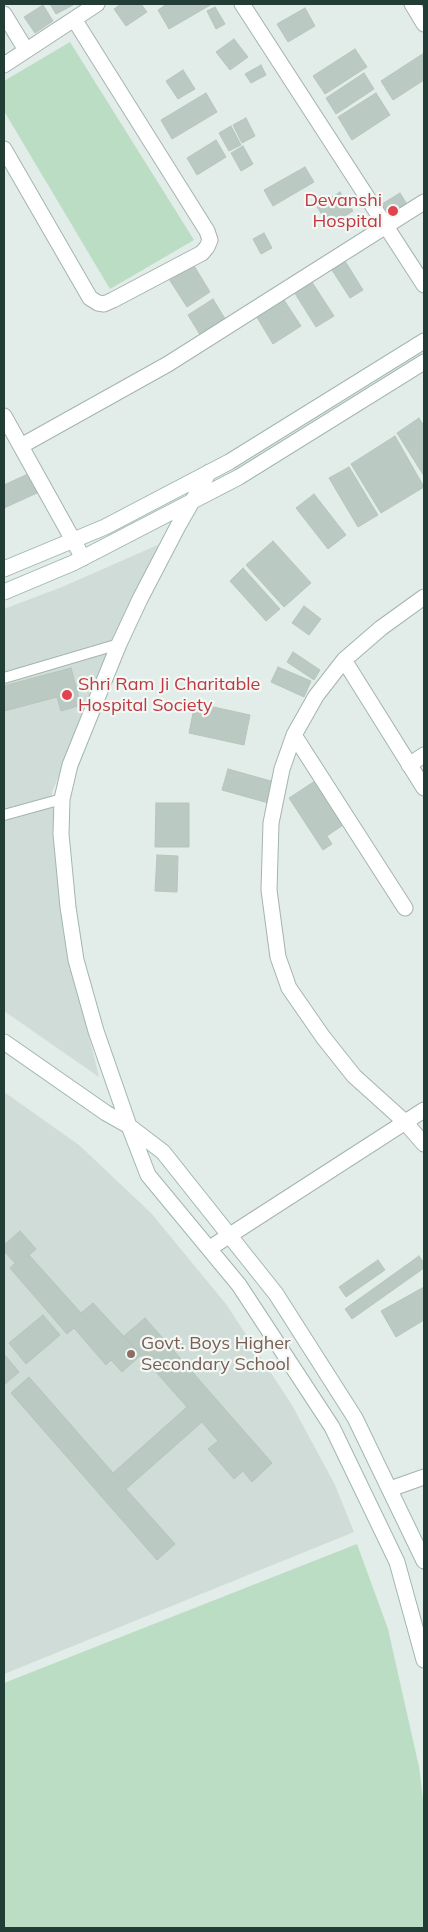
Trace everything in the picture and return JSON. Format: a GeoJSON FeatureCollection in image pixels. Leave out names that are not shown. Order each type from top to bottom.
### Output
{"type":"FeatureCollection","features":[{"type":"Feature","properties":{"kind":"street"},"geometry":{"type":"LineString","coordinates":[[4,64],[97,4]]}},
{"type":"Feature","properties":{"kind":"street"},"geometry":{"type":"LineString","coordinates":[[242,4],[424,285]]}},
{"type":"Feature","properties":{"kind":"street"},"geometry":{"type":"LineString","coordinates":[[412,4],[424,24]]}},
{"type":"Feature","properties":{"kind":"street"},"geometry":{"type":"LineString","coordinates":[[4,14],[26,50]]}},
{"type":"Feature","properties":{"kind":"street"},"geometry":{"type":"LineString","coordinates":[[4,149],[90,298],[98,303],[104,304],[113,300],[202,253],[207,248],[210,240],[206,231],[74,19]]}},
{"type":"Feature","properties":{"kind":"street"},"geometry":{"type":"LineString","coordinates":[[21,446],[168,364],[424,202]]}},
{"type":"Feature","properties":{"kind":"street"},"geometry":{"type":"LineString","coordinates":[[4,569],[105,527],[229,462],[424,341]]}},
{"type":"Feature","properties":{"kind":"street"},"geometry":{"type":"LineString","coordinates":[[4,592],[83,558],[240,477],[424,362]]}},
{"type":"Feature","properties":{"kind":"street"},"geometry":{"type":"LineString","coordinates":[[4,416],[83,558]]}},
{"type":"Feature","properties":{"kind":"street"},"geometry":{"type":"LineString","coordinates":[[209,472],[178,526],[119,644],[76,750],[62,800],[61,834],[68,907],[76,960],[96,1031],[148,1175],[239,1285],[332,1427],[397,1562],[424,1660]]}},
{"type":"Feature","properties":{"kind":"street"},"geometry":{"type":"LineString","coordinates":[[424,597],[381,628],[344,660],[316,696],[294,735],[282,769],[271,823],[269,848],[269,890],[278,957],[289,988],[354,1076],[406,1122],[424,1144]]}},
{"type":"Feature","properties":{"kind":"street"},"geometry":{"type":"LineString","coordinates":[[344,660],[424,788]]}},
{"type":"Feature","properties":{"kind":"street"},"geometry":{"type":"LineString","coordinates":[[294,735],[404,908]]}},
{"type":"Feature","properties":{"kind":"street"},"geometry":{"type":"LineString","coordinates":[[409,765],[424,755]]}},
{"type":"Feature","properties":{"kind":"street"},"geometry":{"type":"LineString","coordinates":[[4,1042],[106,1113],[129,1126],[163,1152],[276,1294],[355,1418],[424,1561]]}},
{"type":"Feature","properties":{"kind":"street"},"geometry":{"type":"LineString","coordinates":[[210,1248],[424,1110]]}},
{"type":"Feature","properties":{"kind":"street"},"geometry":{"type":"LineString","coordinates":[[390,1490],[424,1477]]}},
{"type":"Feature","properties":{"kind":"lane"},"geometry":{"type":"LineString","coordinates":[[4,678],[119,644]]}},
{"type":"Feature","properties":{"kind":"lane"},"geometry":{"type":"LineString","coordinates":[[4,815],[62,800]]}},
{"type":"Feature","properties":{"kind":"shaded area"},"geometry":{"type":"Polygon","coordinates":[[[160,544],[114,642],[52,792],[63,930],[99,1077],[4,1011],[4,609],[62,587],[160,544]]]}},
{"type":"Feature","properties":{"kind":"shaded area","name":"Govt. Boys Higher Secondary School"},"geometry":{"type":"Polygon","coordinates":[[[4,1092],[79,1145],[151,1213],[226,1304],[292,1405],[335,1485],[354,1532],[4,1674],[4,1092]]]}},
{"type":"Feature","properties":{"kind":"green space"},"geometry":{"type":"Polygon","coordinates":[[[70,42],[194,240],[110,289],[4,111],[4,81],[70,42]]]}},
{"type":"Feature","properties":{"kind":"green space"},"geometry":{"type":"Polygon","coordinates":[[[357,1544],[388,1629],[419,1767],[424,1808],[424,1928],[4,1928],[4,1683],[357,1544]]]}},
{"type":"Feature","properties":{"kind":"building"},"geometry":{"type":"Polygon","coordinates":[[[50,4],[72,4],[73,5],[56,14],[50,4]]]}},
{"type":"Feature","properties":{"kind":"building"},"geometry":{"type":"Polygon","coordinates":[[[121,4],[141,4],[147,12],[126,26],[114,9],[121,4]]]}},
{"type":"Feature","properties":{"kind":"building"},"geometry":{"type":"Polygon","coordinates":[[[167,4],[212,4],[169,29],[158,10],[167,4]]]}},
{"type":"Feature","properties":{"kind":"building"},"geometry":{"type":"Polygon","coordinates":[[[43,5],[53,21],[35,33],[24,17],[43,5]]]}},
{"type":"Feature","properties":{"kind":"building"},"geometry":{"type":"Polygon","coordinates":[[[215,7],[225,24],[216,29],[207,11],[215,7]]]}},
{"type":"Feature","properties":{"kind":"building"},"geometry":{"type":"Polygon","coordinates":[[[305,8],[315,26],[288,42],[277,24],[305,8]]]}},
{"type":"Feature","properties":{"kind":"building"},"geometry":{"type":"Polygon","coordinates":[[[234,39],[248,57],[230,70],[216,52],[234,39]]]}},
{"type":"Feature","properties":{"kind":"building"},"geometry":{"type":"Polygon","coordinates":[[[355,49],[367,67],[325,94],[313,76],[355,49]]]}},
{"type":"Feature","properties":{"kind":"building"},"geometry":{"type":"Polygon","coordinates":[[[424,53],[424,80],[393,100],[381,81],[424,53]]]}},
{"type":"Feature","properties":{"kind":"building"},"geometry":{"type":"Polygon","coordinates":[[[261,65],[266,75],[251,83],[245,74],[261,65]]]}},
{"type":"Feature","properties":{"kind":"building"},"geometry":{"type":"Polygon","coordinates":[[[183,70],[195,89],[178,99],[166,81],[183,70]]]}},
{"type":"Feature","properties":{"kind":"building"},"geometry":{"type":"Polygon","coordinates":[[[364,73],[374,89],[336,114],[326,98],[364,73]]]}},
{"type":"Feature","properties":{"kind":"building"},"geometry":{"type":"Polygon","coordinates":[[[206,93],[217,112],[172,139],[161,120],[206,93]]]}},
{"type":"Feature","properties":{"kind":"building"},"geometry":{"type":"Polygon","coordinates":[[[376,93],[390,115],[352,140],[338,117],[376,93]]]}},
{"type":"Feature","properties":{"kind":"building"},"geometry":{"type":"Polygon","coordinates":[[[246,118],[255,136],[242,143],[233,125],[246,118]]]}},
{"type":"Feature","properties":{"kind":"building"},"geometry":{"type":"Polygon","coordinates":[[[231,126],[241,145],[229,151],[219,133],[231,126]]]}},
{"type":"Feature","properties":{"kind":"building"},"geometry":{"type":"Polygon","coordinates":[[[216,140],[226,157],[197,175],[187,158],[216,140]]]}},
{"type":"Feature","properties":{"kind":"building"},"geometry":{"type":"Polygon","coordinates":[[[243,146],[253,164],[241,171],[231,153],[243,146]]]}},
{"type":"Feature","properties":{"kind":"building"},"geometry":{"type":"Polygon","coordinates":[[[305,167],[314,182],[273,206],[264,190],[305,167]]]}},
{"type":"Feature","properties":{"kind":"building"},"geometry":{"type":"Polygon","coordinates":[[[340,192],[353,211],[329,226],[317,207],[340,192]]]}},
{"type":"Feature","properties":{"kind":"building"},"geometry":{"type":"Polygon","coordinates":[[[400,193],[410,209],[393,220],[382,204],[400,193]]]}},
{"type":"Feature","properties":{"kind":"building"},"geometry":{"type":"Polygon","coordinates":[[[264,233],[272,248],[261,254],[253,239],[264,233]]]}},
{"type":"Feature","properties":{"kind":"building"},"geometry":{"type":"Polygon","coordinates":[[[345,261],[363,290],[350,298],[332,270],[345,261]]]}},
{"type":"Feature","properties":{"kind":"building"},"geometry":{"type":"Polygon","coordinates":[[[193,264],[210,292],[187,307],[169,279],[193,264]]]}},
{"type":"Feature","properties":{"kind":"building"},"geometry":{"type":"Polygon","coordinates":[[[308,276],[334,316],[316,327],[291,287],[308,276]]]}},
{"type":"Feature","properties":{"kind":"building"},"geometry":{"type":"Polygon","coordinates":[[[282,297],[301,326],[273,344],[255,314],[282,297]]]}},
{"type":"Feature","properties":{"kind":"building"},"geometry":{"type":"Polygon","coordinates":[[[213,299],[227,322],[202,338],[188,315],[213,299]]]}},
{"type":"Feature","properties":{"kind":"building"},"geometry":{"type":"Polygon","coordinates":[[[419,418],[424,426],[424,476],[397,433],[419,418]]]}},
{"type":"Feature","properties":{"kind":"building"},"geometry":{"type":"Polygon","coordinates":[[[395,436],[424,487],[381,513],[351,464],[395,436]]]}},
{"type":"Feature","properties":{"kind":"building"},"geometry":{"type":"Polygon","coordinates":[[[349,467],[378,515],[358,527],[329,478],[349,467]]]}},
{"type":"Feature","properties":{"kind":"building"},"geometry":{"type":"Polygon","coordinates":[[[28,474],[37,493],[4,508],[4,485],[28,474]]]}},
{"type":"Feature","properties":{"kind":"building"},"geometry":{"type":"Polygon","coordinates":[[[314,494],[346,535],[328,549],[296,508],[314,494]]]}},
{"type":"Feature","properties":{"kind":"building"},"geometry":{"type":"Polygon","coordinates":[[[273,541],[311,583],[284,607],[246,565],[273,541]]]}},
{"type":"Feature","properties":{"kind":"building"},"geometry":{"type":"Polygon","coordinates":[[[243,568],[280,609],[266,621],[230,581],[243,568]]]}},
{"type":"Feature","properties":{"kind":"building"},"geometry":{"type":"Polygon","coordinates":[[[304,606],[321,619],[309,635],[292,623],[304,606]]]}},
{"type":"Feature","properties":{"kind":"building"},"geometry":{"type":"Polygon","coordinates":[[[293,652],[320,670],[314,680],[287,662],[293,652]]]}},
{"type":"Feature","properties":{"kind":"building"},"geometry":{"type":"Polygon","coordinates":[[[278,667],[311,681],[304,697],[271,682],[278,667]]]}},
{"type":"Feature","properties":{"kind":"building"},"geometry":{"type":"Polygon","coordinates":[[[71,668],[81,705],[61,711],[57,697],[4,711],[4,686],[71,668]]]}},
{"type":"Feature","properties":{"kind":"building"},"geometry":{"type":"Polygon","coordinates":[[[195,703],[250,715],[244,745],[189,733],[195,703]]]}},
{"type":"Feature","properties":{"kind":"building"},"geometry":{"type":"Polygon","coordinates":[[[228,769],[278,783],[272,804],[222,790],[228,769]]]}},
{"type":"Feature","properties":{"kind":"building"},"geometry":{"type":"Polygon","coordinates":[[[318,779],[346,823],[327,836],[332,844],[323,850],[289,798],[318,779]]]}},
{"type":"Feature","properties":{"kind":"building"},"geometry":{"type":"Polygon","coordinates":[[[156,803],[189,803],[189,847],[155,847],[156,803]]]}},
{"type":"Feature","properties":{"kind":"building"},"geometry":{"type":"Polygon","coordinates":[[[157,855],[178,856],[177,892],[155,891],[157,855]]]}},
{"type":"Feature","properties":{"kind":"building"},"geometry":{"type":"Polygon","coordinates":[[[20,1231],[36,1249],[29,1255],[81,1313],[93,1303],[141,1355],[122,1372],[111,1360],[106,1365],[74,1328],[67,1334],[10,1268],[15,1263],[4,1251],[4,1245],[20,1231]]]}},
{"type":"Feature","properties":{"kind":"building"},"geometry":{"type":"Polygon","coordinates":[[[419,1256],[424,1263],[424,1268],[352,1319],[345,1309],[419,1256]]]}},
{"type":"Feature","properties":{"kind":"building"},"geometry":{"type":"Polygon","coordinates":[[[378,1260],[385,1270],[346,1297],[339,1287],[378,1260]]]}},
{"type":"Feature","properties":{"kind":"building"},"geometry":{"type":"Polygon","coordinates":[[[424,1287],[424,1320],[396,1337],[381,1311],[424,1287]]]}},
{"type":"Feature","properties":{"kind":"building"},"geometry":{"type":"Polygon","coordinates":[[[43,1315],[60,1335],[26,1364],[9,1343],[43,1315]]]}},
{"type":"Feature","properties":{"kind":"building"},"geometry":{"type":"Polygon","coordinates":[[[145,1318],[272,1463],[252,1482],[243,1471],[234,1479],[208,1449],[218,1441],[202,1422],[126,1489],[175,1544],[157,1560],[11,1393],[29,1377],[113,1473],[187,1407],[124,1336],[145,1318]]]}},
{"type":"Feature","properties":{"kind":"building"},"geometry":{"type":"Polygon","coordinates":[[[4,1354],[19,1372],[4,1385],[4,1354]]]}},
{"type":"Feature","properties":{"kind":"place","name":"Devanshi Hospital"},"geometry":{"type":"Point","coordinates":[393,211]}},
{"type":"Feature","properties":{"kind":"place","name":"Shri Ram Ji Charitable Hospital Society"},"geometry":{"type":"Point","coordinates":[67,695]}},
{"type":"Feature","properties":{"kind":"place","name":"Govt. Boys Higher Secondary School"},"geometry":{"type":"Point","coordinates":[131,1354]}}]}
